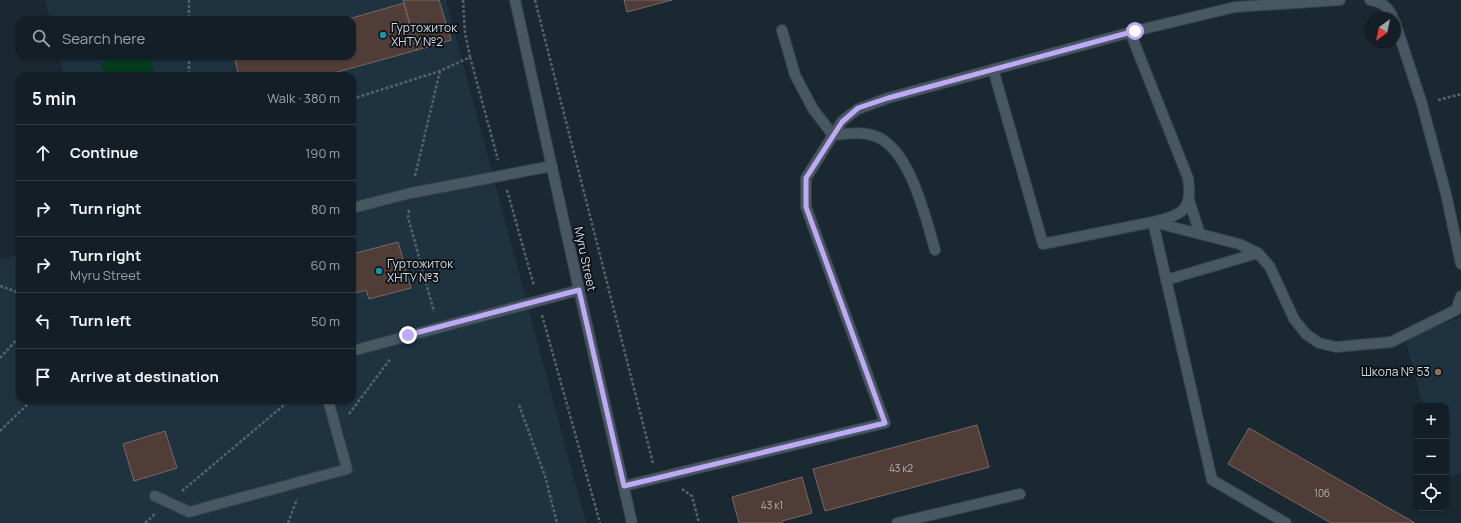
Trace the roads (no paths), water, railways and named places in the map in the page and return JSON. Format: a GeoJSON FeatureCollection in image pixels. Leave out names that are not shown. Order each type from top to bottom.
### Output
{"type":"FeatureCollection","features":[{"type":"Feature","properties":{"kind":"street","name":"Myru Street"},"geometry":{"type":"LineString","coordinates":[[515,0],[632,523]]}},
{"type":"Feature","properties":{"kind":"street"},"geometry":{"type":"LineString","coordinates":[[624,486],[885,423],[806,207],[806,178],[842,122],[858,108],[888,98],[1130,32],[1235,7],[1340,0]]}},
{"type":"Feature","properties":{"kind":"street"},"geometry":{"type":"LineString","coordinates":[[1370,0],[1385,5],[1391,12]]}},
{"type":"Feature","properties":{"kind":"street"},"geometry":{"type":"LineString","coordinates":[[782,30],[795,75],[813,109],[833,136]]}},
{"type":"Feature","properties":{"kind":"street"},"geometry":{"type":"LineString","coordinates":[[993,70],[1043,244],[1176,216],[1185,209],[1189,200],[1190,191],[1188,178],[1130,32]]}},
{"type":"Feature","properties":{"kind":"street"},"geometry":{"type":"LineString","coordinates":[[1401,40],[1422,104],[1446,194],[1461,264]]}},
{"type":"Feature","properties":{"kind":"street"},"geometry":{"type":"LineString","coordinates":[[833,136],[863,133],[877,136],[891,146],[905,165],[920,199],[935,250]]}},
{"type":"Feature","properties":{"kind":"street"},"geometry":{"type":"LineString","coordinates":[[356,207],[411,193],[552,166]]}},
{"type":"Feature","properties":{"kind":"street"},"geometry":{"type":"LineString","coordinates":[[1189,200],[1200,234]]}},
{"type":"Feature","properties":{"kind":"street"},"geometry":{"type":"LineString","coordinates":[[1153,222],[1239,244],[1258,253],[1270,266],[1294,319],[1306,334],[1319,343],[1336,346],[1391,342],[1456,310],[1461,296]]}},
{"type":"Feature","properties":{"kind":"street"},"geometry":{"type":"LineString","coordinates":[[1153,222],[1212,480],[1286,523]]}},
{"type":"Feature","properties":{"kind":"street"},"geometry":{"type":"LineString","coordinates":[[1166,280],[1258,253]]}},
{"type":"Feature","properties":{"kind":"street"},"geometry":{"type":"LineString","coordinates":[[356,350],[579,290]]}},
{"type":"Feature","properties":{"kind":"street"},"geometry":{"type":"LineString","coordinates":[[155,496],[189,512],[347,469],[329,404]]}},
{"type":"Feature","properties":{"kind":"street"},"geometry":{"type":"LineString","coordinates":[[897,523],[1020,494]]}},
{"type":"Feature","properties":{"kind":"place","name":"Гуртожиток ХНТУ №2"},"geometry":{"type":"Point","coordinates":[383,35]}},
{"type":"Feature","properties":{"kind":"place","name":"Гуртожиток ХНТУ №3"},"geometry":{"type":"Point","coordinates":[379,271]}},
{"type":"Feature","properties":{"kind":"place","name":"Школа № 53"},"geometry":{"type":"Point","coordinates":[1438,372]}}]}
